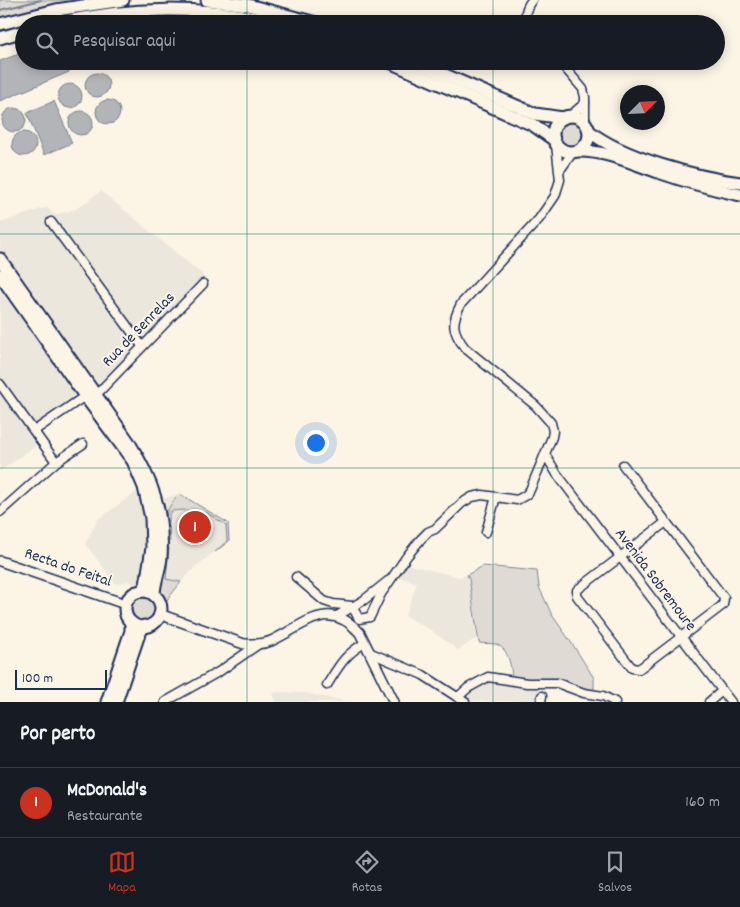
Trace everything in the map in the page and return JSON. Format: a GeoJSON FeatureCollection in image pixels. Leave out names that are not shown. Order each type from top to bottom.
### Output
{"type":"FeatureCollection","features":[{"type":"Feature","properties":{"kind":"main road"},"geometry":{"type":"LineString","coordinates":[[36,15],[56,10],[123,0]]}},
{"type":"Feature","properties":{"kind":"main road"},"geometry":{"type":"LineString","coordinates":[[207,0],[248,5],[286,15]]}},
{"type":"Feature","properties":{"kind":"main road"},"geometry":{"type":"LineString","coordinates":[[102,15],[163,10],[240,15]]}},
{"type":"Feature","properties":{"kind":"main road"},"geometry":{"type":"LineString","coordinates":[[0,24],[15,20]]}},
{"type":"Feature","properties":{"kind":"main road"},"geometry":{"type":"LineString","coordinates":[[0,38],[15,34]]}},
{"type":"Feature","properties":{"kind":"main road"},"geometry":{"type":"LineString","coordinates":[[408,70],[533,125],[564,151],[592,151],[607,154],[669,176],[740,195]]}},
{"type":"Feature","properties":{"kind":"main road"},"geometry":{"type":"LineString","coordinates":[[434,70],[536,114],[576,116],[605,142],[634,155],[722,181],[740,183]]}},
{"type":"Feature","properties":{"kind":"main road"},"geometry":{"type":"LineString","coordinates":[[555,142],[553,134],[555,124],[566,117]]}},
{"type":"Feature","properties":{"kind":"main road"},"geometry":{"type":"LineString","coordinates":[[576,151],[588,140],[587,127]]}},
{"type":"Feature","properties":{"kind":"main road"},"geometry":{"type":"LineString","coordinates":[[0,259],[132,461],[144,487],[151,518],[152,548],[146,585],[142,591],[131,595],[125,604],[126,614],[131,623],[131,631],[107,702]]}},
{"type":"Feature","properties":{"kind":"main road"},"geometry":{"type":"LineString","coordinates":[[0,275],[90,396],[128,441],[146,470],[157,500],[161,544],[154,595]]}},
{"type":"Feature","properties":{"kind":"main road"},"geometry":{"type":"LineString","coordinates":[[131,623],[144,626],[154,623],[159,614],[160,604],[154,595],[142,591]]}},
{"type":"Feature","properties":{"kind":"main road"},"geometry":{"type":"LineString","coordinates":[[116,702],[139,634],[144,626]]}},
{"type":"Feature","properties":{"kind":"street"},"geometry":{"type":"LineString","coordinates":[[525,15],[527,7],[532,0]]}},
{"type":"Feature","properties":{"kind":"street"},"geometry":{"type":"LineString","coordinates":[[567,70],[583,89],[587,127]]}},
{"type":"Feature","properties":{"kind":"street"},"geometry":{"type":"LineString","coordinates":[[566,117],[585,103]]}},
{"type":"Feature","properties":{"kind":"street"},"geometry":{"type":"LineString","coordinates":[[352,606],[359,619],[370,617],[381,594],[396,575],[407,556],[428,532],[435,529],[462,503],[472,497],[482,495],[517,500],[526,495],[540,468],[553,431],[551,423],[536,406],[465,348],[458,339],[454,326],[455,316],[461,304],[547,208],[558,188],[560,170],[555,142]]}},
{"type":"Feature","properties":{"kind":"street"},"geometry":{"type":"LineString","coordinates":[[560,170],[576,151]]}},
{"type":"Feature","properties":{"kind":"street"},"geometry":{"type":"LineString","coordinates":[[51,222],[142,346]]}},
{"type":"Feature","properties":{"kind":"street","name":"Rua de Senrelas"},"geometry":{"type":"LineString","coordinates":[[34,431],[90,396],[203,284]]}},
{"type":"Feature","properties":{"kind":"street"},"geometry":{"type":"LineString","coordinates":[[0,384],[56,462]]}},
{"type":"Feature","properties":{"kind":"street"},"geometry":{"type":"LineString","coordinates":[[0,512],[56,462],[83,444]]}},
{"type":"Feature","properties":{"kind":"street","name":"Avenida Sobremoure"},"geometry":{"type":"LineString","coordinates":[[545,454],[557,474],[731,702]]}},
{"type":"Feature","properties":{"kind":"street"},"geometry":{"type":"LineString","coordinates":[[623,464],[725,601],[724,604],[639,670],[632,668],[621,654],[577,596],[577,590],[666,522]]}},
{"type":"Feature","properties":{"kind":"street"},"geometry":{"type":"LineString","coordinates":[[540,468],[557,474]]}},
{"type":"Feature","properties":{"kind":"street"},"geometry":{"type":"LineString","coordinates":[[486,532],[496,497]]}},
{"type":"Feature","properties":{"kind":"street","name":"Recta do Feital"},"geometry":{"type":"LineString","coordinates":[[0,561],[125,604]]}},
{"type":"Feature","properties":{"kind":"street"},"geometry":{"type":"LineString","coordinates":[[337,616],[364,600],[396,575]]}},
{"type":"Feature","properties":{"kind":"street"},"geometry":{"type":"LineString","coordinates":[[296,577],[324,601],[352,606]]}},
{"type":"Feature","properties":{"kind":"street"},"geometry":{"type":"LineString","coordinates":[[159,614],[244,644],[259,644],[270,641],[310,619],[322,615],[337,616],[352,624],[366,643],[394,702]]}},
{"type":"Feature","properties":{"kind":"street"},"geometry":{"type":"LineString","coordinates":[[327,685],[345,657],[366,643]]}},
{"type":"Feature","properties":{"kind":"street"},"geometry":{"type":"LineString","coordinates":[[165,702],[220,671],[259,644]]}},
{"type":"Feature","properties":{"kind":"street"},"geometry":{"type":"LineString","coordinates":[[371,653],[423,675],[462,700],[468,688],[488,678],[527,683],[557,683],[584,693],[603,696],[615,702]]}},
{"type":"Feature","properties":{"kind":"street"},"geometry":{"type":"LineString","coordinates":[[709,702],[722,691]]}},
{"type":"Feature","properties":{"kind":"shaded area"},"geometry":{"type":"Polygon","coordinates":[[[0,0],[123,0],[46,15],[15,15],[15,21],[0,24],[0,0]]]}},
{"type":"Feature","properties":{"kind":"shaded area"},"geometry":{"type":"Polygon","coordinates":[[[15,55],[15,70],[68,70],[69,72],[0,101],[0,61],[15,55]]]}},
{"type":"Feature","properties":{"kind":"shaded area"},"geometry":{"type":"Polygon","coordinates":[[[97,73],[105,77],[109,85],[105,93],[97,97],[89,93],[85,85],[89,77],[97,73]]]}},
{"type":"Feature","properties":{"kind":"shaded area"},"geometry":{"type":"Polygon","coordinates":[[[70,84],[78,88],[82,96],[78,104],[70,108],[62,104],[58,96],[62,88],[70,84]]]}},
{"type":"Feature","properties":{"kind":"shaded area"},"geometry":{"type":"Polygon","coordinates":[[[108,100],[116,104],[120,112],[116,120],[108,124],[100,120],[96,112],[100,104],[108,100]]]}},
{"type":"Feature","properties":{"kind":"shaded area"},"geometry":{"type":"Polygon","coordinates":[[[54,101],[72,143],[44,155],[27,113],[54,101]]]}},
{"type":"Feature","properties":{"kind":"shaded area"},"geometry":{"type":"Polygon","coordinates":[[[14,108],[22,112],[26,120],[22,128],[14,132],[6,128],[2,120],[6,112],[14,108]]]}},
{"type":"Feature","properties":{"kind":"shaded area"},"geometry":{"type":"Polygon","coordinates":[[[81,111],[89,115],[93,123],[89,131],[81,135],[73,131],[69,123],[73,115],[81,111]]]}},
{"type":"Feature","properties":{"kind":"shaded area"},"geometry":{"type":"Polygon","coordinates":[[[571,119],[582,123],[586,134],[582,145],[571,149],[560,145],[556,134],[560,123],[571,119]]]}},
{"type":"Feature","properties":{"kind":"shaded area"},"geometry":{"type":"Polygon","coordinates":[[[24,132],[32,136],[36,144],[32,152],[24,156],[16,152],[12,144],[16,136],[24,132]]]}},
{"type":"Feature","properties":{"kind":"shaded area"},"geometry":{"type":"Polygon","coordinates":[[[101,191],[203,275],[203,284],[96,395],[0,259],[0,223],[47,207],[54,215],[76,209],[101,191]]]}},
{"type":"Feature","properties":{"kind":"shaded area"},"geometry":{"type":"Polygon","coordinates":[[[0,275],[85,396],[34,431],[41,442],[0,471],[0,275]]]}},
{"type":"Feature","properties":{"kind":"shaded area"},"geometry":{"type":"Polygon","coordinates":[[[144,487],[151,518],[142,591],[129,581],[116,584],[85,544],[98,519],[144,487]]]}},
{"type":"Feature","properties":{"kind":"shaded area"},"geometry":{"type":"Polygon","coordinates":[[[180,494],[228,523],[229,541],[196,566],[167,600],[154,595],[157,500],[180,494]]]}},
{"type":"Feature","properties":{"kind":"shaded area"},"geometry":{"type":"Polygon","coordinates":[[[180,494],[228,523],[229,541],[215,552],[227,541],[226,525],[207,513],[189,513],[184,510],[171,511],[169,515],[170,541],[167,542],[166,515],[174,500],[180,494]]]}},
{"type":"Feature","properties":{"kind":"shaded area"},"geometry":{"type":"Polygon","coordinates":[[[166,548],[169,548],[166,579],[181,582],[167,600],[162,598],[160,592],[166,548]]]}},
{"type":"Feature","properties":{"kind":"shaded area"},"geometry":{"type":"Polygon","coordinates":[[[406,564],[459,577],[465,575],[468,578],[477,638],[458,650],[429,629],[405,616],[417,583],[399,577],[406,564]]]}},
{"type":"Feature","properties":{"kind":"shaded area"},"geometry":{"type":"Polygon","coordinates":[[[483,566],[537,571],[539,587],[552,615],[594,678],[594,694],[512,678],[508,658],[503,649],[495,644],[479,643],[467,575],[483,566]]]}},
{"type":"Feature","properties":{"kind":"shaded area"},"geometry":{"type":"Polygon","coordinates":[[[143,598],[151,602],[155,610],[151,618],[143,622],[135,618],[131,610],[135,602],[143,598]]]}},
{"type":"Feature","properties":{"kind":"shaded area"},"geometry":{"type":"Polygon","coordinates":[[[488,679],[541,685],[538,702],[467,701],[466,694],[488,679]]]}},
{"type":"Feature","properties":{"kind":"shaded area"},"geometry":{"type":"Polygon","coordinates":[[[273,693],[305,693],[347,702],[276,702],[273,693]]]}},
{"type":"Feature","properties":{"kind":"waterway"},"geometry":{"type":"LineString","coordinates":[[0,10],[41,0]]}},
{"type":"Feature","properties":{"kind":"place","name":"McDonald's"},"geometry":{"type":"Point","coordinates":[195,527]}}]}
